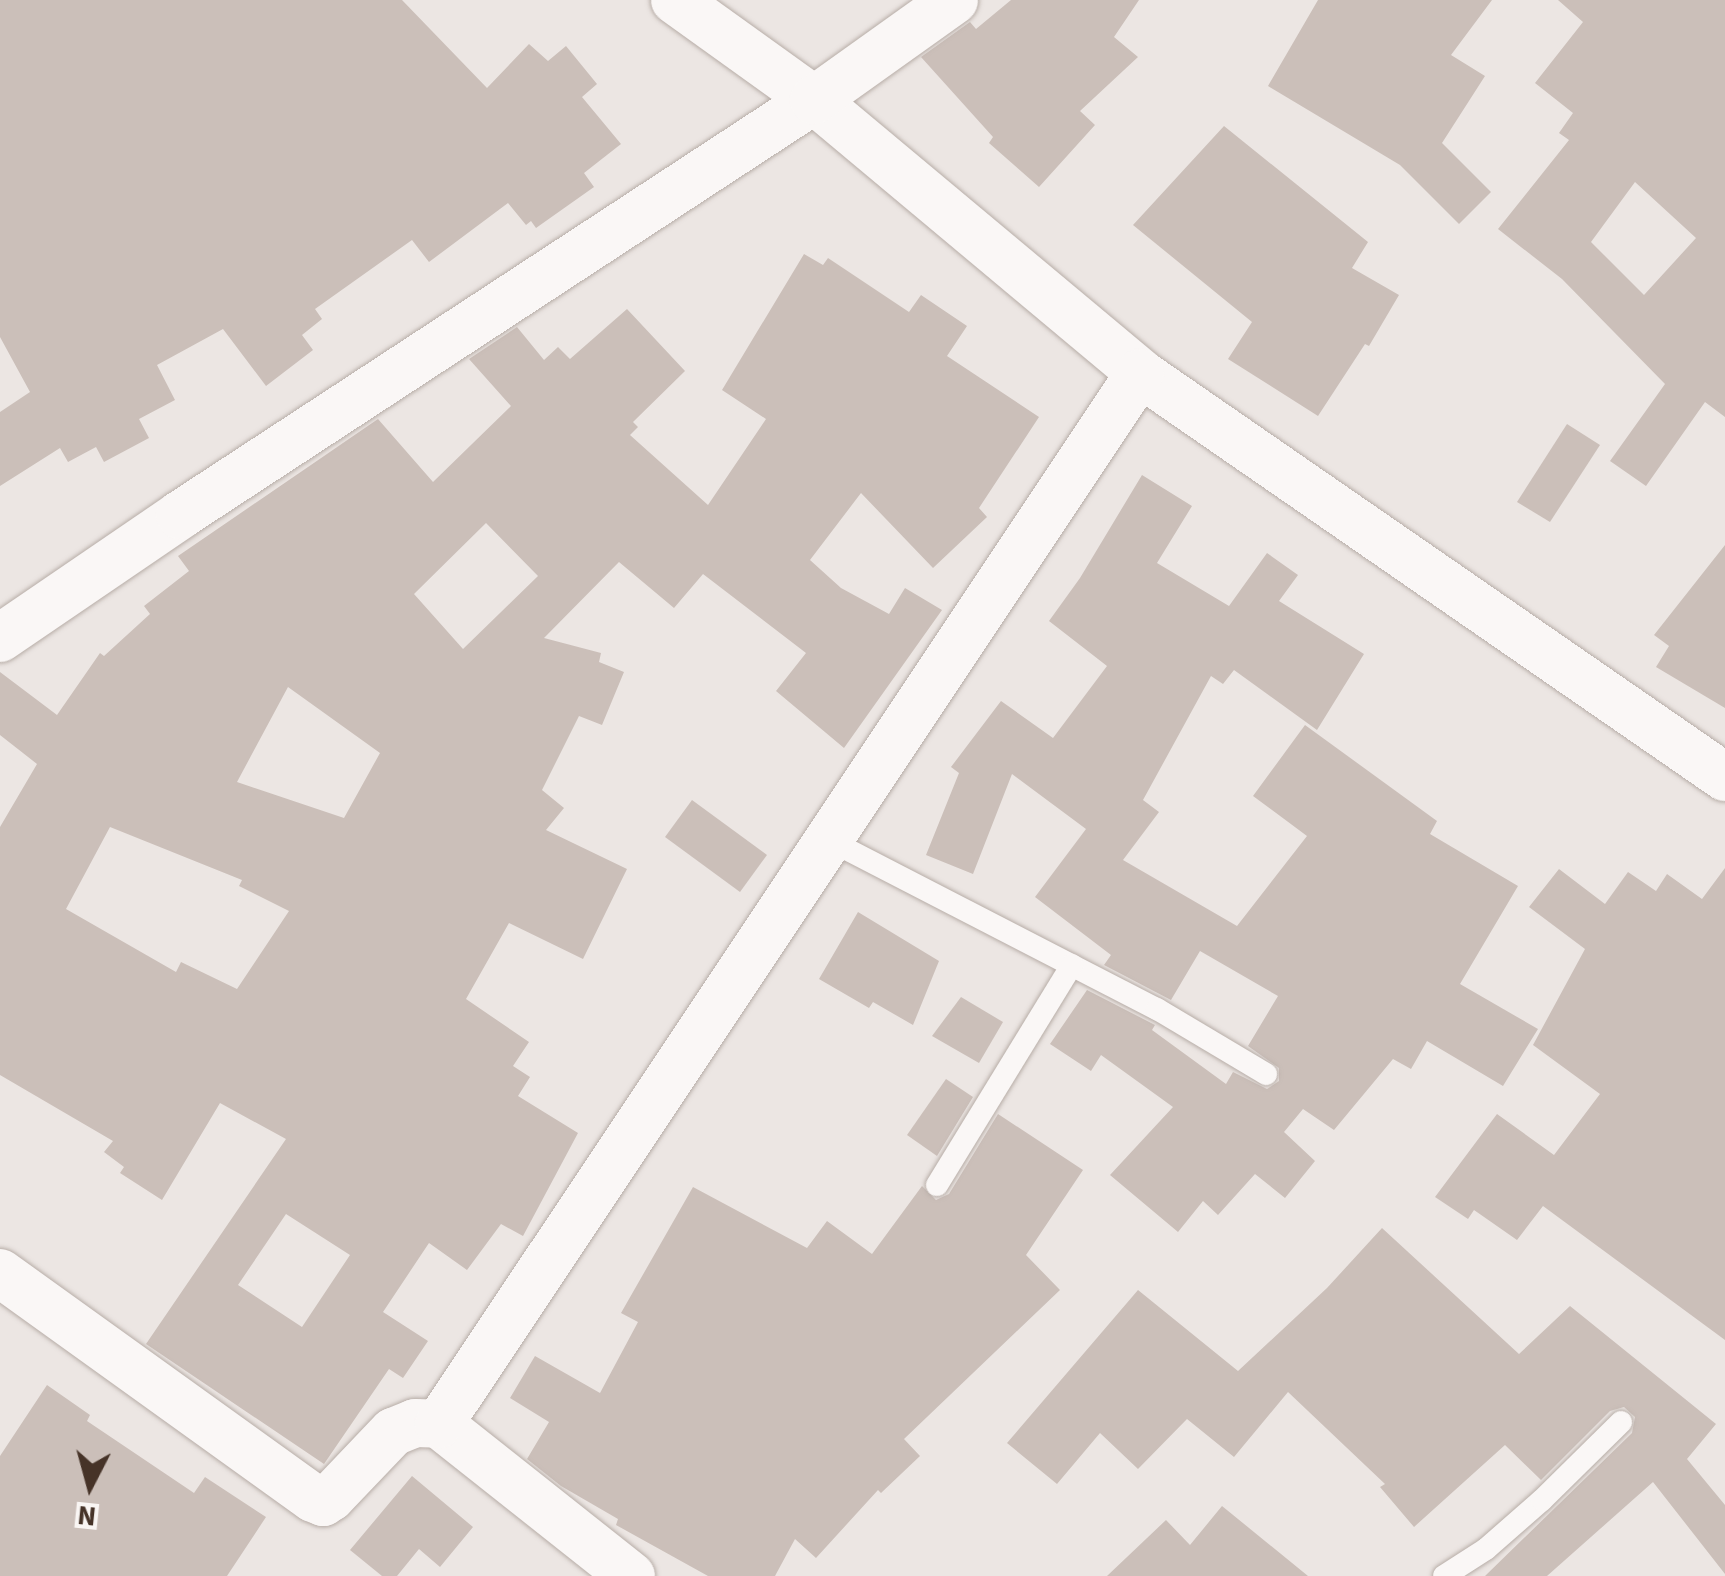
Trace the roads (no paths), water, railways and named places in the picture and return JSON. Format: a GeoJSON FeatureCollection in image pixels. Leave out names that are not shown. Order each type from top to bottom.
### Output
{"type":"FeatureCollection","features":[{"type":"Feature","properties":{"kind":"street"},"geometry":{"type":"LineString","coordinates":[[675,0],[814,100],[1140,373],[1725,777]]}},
{"type":"Feature","properties":{"kind":"street"},"geometry":{"type":"LineString","coordinates":[[0,638],[180,514],[814,100],[954,0]]}},
{"type":"Feature","properties":{"kind":"street"},"geometry":{"type":"LineString","coordinates":[[438,1424],[1140,373]]}},
{"type":"Feature","properties":{"kind":"street"},"geometry":{"type":"LineString","coordinates":[[0,1273],[312,1498],[323,1502],[332,1497],[393,1432],[415,1422],[438,1424],[631,1576]]}},
{"type":"Feature","properties":{"kind":"lane"},"geometry":{"type":"LineString","coordinates":[[829,840],[1072,965],[1266,1074]]}},
{"type":"Feature","properties":{"kind":"lane"},"geometry":{"type":"LineString","coordinates":[[937,1185],[1072,965]]}},
{"type":"Feature","properties":{"kind":"lane"},"geometry":{"type":"LineString","coordinates":[[1444,1576],[1528,1512],[1621,1422]]}}]}
